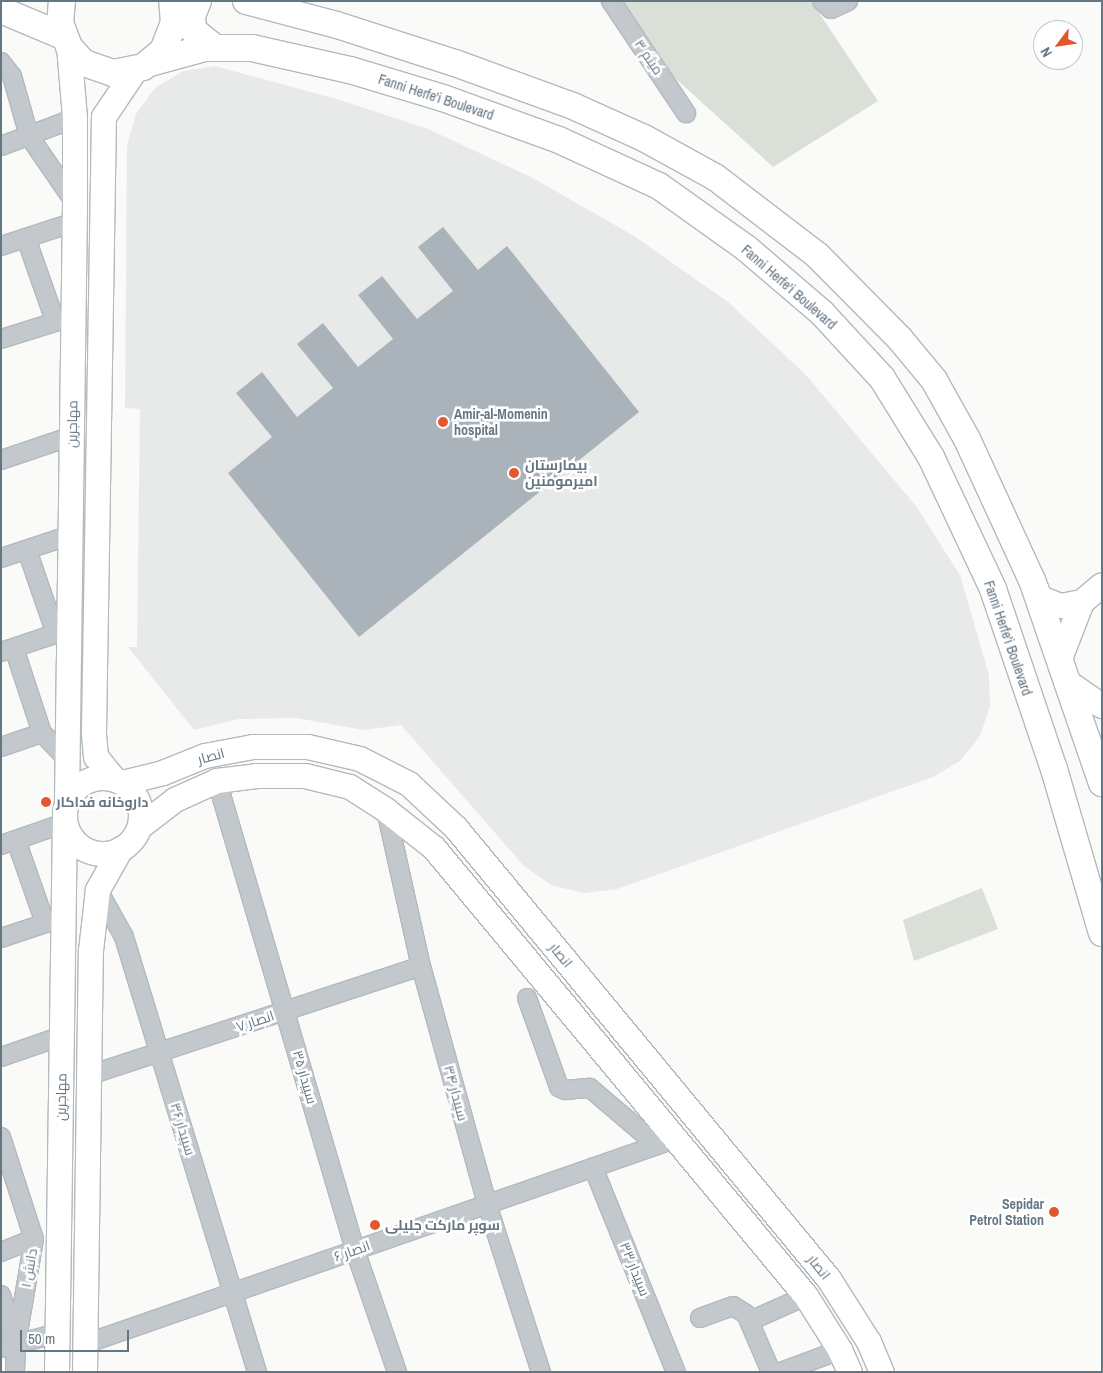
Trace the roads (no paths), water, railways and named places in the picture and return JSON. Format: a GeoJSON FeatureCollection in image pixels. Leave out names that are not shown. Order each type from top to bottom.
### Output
{"type":"FeatureCollection","features":[{"type":"Feature","properties":{"kind":"main road"},"geometry":{"type":"LineString","coordinates":[[62,1],[60,16],[66,41]]}},
{"type":"Feature","properties":{"kind":"main road"},"geometry":{"type":"LineString","coordinates":[[142,67],[162,51],[172,33],[172,1]]}},
{"type":"Feature","properties":{"kind":"main road"},"geometry":{"type":"LineString","coordinates":[[198,1],[192,16],[193,30],[215,48]]}},
{"type":"Feature","properties":{"kind":"main road"},"geometry":{"type":"LineString","coordinates":[[246,1],[337,25],[573,106],[644,138],[715,177],[754,204],[817,256],[900,339],[934,380],[967,439],[1040,598],[1061,606],[1082,602],[1102,585]]}},
{"type":"Feature","properties":{"kind":"main road"},"geometry":{"type":"LineString","coordinates":[[1,10],[66,41]]}},
{"type":"Feature","properties":{"kind":"main road","name":"Fanni Herfe'i Boulevard"},"geometry":{"type":"LineString","coordinates":[[66,41],[84,63],[101,71],[142,67],[215,48],[252,48],[350,70],[443,98],[559,140],[660,186],[746,248],[821,312],[882,378],[892,394],[931,457],[993,589],[1054,768],[1102,933]]}},
{"type":"Feature","properties":{"kind":"main road","name":"مهاجرین"},"geometry":{"type":"LineString","coordinates":[[57,1372],[62,1036],[55,920],[66,812],[68,760],[63,632],[71,535],[72,436],[64,319],[75,212],[76,118],[66,41]]}},
{"type":"Feature","properties":{"kind":"main road","name":"مهاجرین"},"geometry":{"type":"LineString","coordinates":[[118,781],[96,757],[94,732],[104,117],[142,67]]}},
{"type":"Feature","properties":{"kind":"main road"},"geometry":{"type":"LineString","coordinates":[[64,319],[100,317]]}},
{"type":"Feature","properties":{"kind":"main road"},"geometry":{"type":"LineString","coordinates":[[72,436],[98,438]]}},
{"type":"Feature","properties":{"kind":"main road"},"geometry":{"type":"LineString","coordinates":[[1032,580],[1102,783]]}},
{"type":"Feature","properties":{"kind":"main road"},"geometry":{"type":"LineString","coordinates":[[1063,670],[1082,602]]}},
{"type":"Feature","properties":{"kind":"main road"},"geometry":{"type":"LineString","coordinates":[[1063,670],[1102,706]]}},
{"type":"Feature","properties":{"kind":"main road","name":"انصار"},"geometry":{"type":"LineString","coordinates":[[118,781],[163,773],[205,756],[253,746],[308,747],[360,759],[409,784],[456,828],[829,1279],[869,1342],[882,1372]]}},
{"type":"Feature","properties":{"kind":"main road","name":"انصار"},"geometry":{"type":"LineString","coordinates":[[140,827],[175,800],[217,781],[255,776],[305,776],[350,787],[386,810],[434,848],[514,944],[666,1142],[806,1296],[840,1350],[850,1372]]}},
{"type":"Feature","properties":{"kind":"main road"},"geometry":{"type":"LineString","coordinates":[[103,777],[118,781],[131,790],[140,807],[140,827],[136,836],[121,849],[102,854],[83,848],[69,833],[66,812],[87,781],[103,777]]}},
{"type":"Feature","properties":{"kind":"main road","name":"مهاجرین"},"geometry":{"type":"LineString","coordinates":[[85,1372],[91,951],[98,890],[121,849]]}},
{"type":"Feature","properties":{"kind":"main road"},"geometry":{"type":"LineString","coordinates":[[514,944],[536,926]]}},
{"type":"Feature","properties":{"kind":"main road"},"geometry":{"type":"LineString","coordinates":[[666,1142],[703,1126]]}},
{"type":"Feature","properties":{"kind":"street","name":"میثم ۳"},"geometry":{"type":"LineString","coordinates":[[611,1],[686,113]]}},
{"type":"Feature","properties":{"kind":"street"},"geometry":{"type":"LineString","coordinates":[[827,5],[848,1]]}},
{"type":"Feature","properties":{"kind":"street"},"geometry":{"type":"LineString","coordinates":[[1,62],[12,76],[29,136],[75,212],[26,238],[1,246]]}},
{"type":"Feature","properties":{"kind":"street"},"geometry":{"type":"LineString","coordinates":[[1,146],[76,118]]}},
{"type":"Feature","properties":{"kind":"street"},"geometry":{"type":"LineString","coordinates":[[1,339],[64,319],[26,238]]}},
{"type":"Feature","properties":{"kind":"street"},"geometry":{"type":"LineString","coordinates":[[1,460],[72,436]]}},
{"type":"Feature","properties":{"kind":"street"},"geometry":{"type":"LineString","coordinates":[[1,558],[71,535]]}},
{"type":"Feature","properties":{"kind":"street"},"geometry":{"type":"LineString","coordinates":[[26,550],[63,632],[8,650],[42,733],[68,760]]}},
{"type":"Feature","properties":{"kind":"street"},"geometry":{"type":"LineString","coordinates":[[1,747],[42,733]]}},
{"type":"Feature","properties":{"kind":"street","name":"سپیدار ۳۵"},"geometry":{"type":"LineString","coordinates":[[217,781],[355,1250],[397,1372]]}},
{"type":"Feature","properties":{"kind":"street","name":"سپیدار ۳۴"},"geometry":{"type":"LineString","coordinates":[[386,810],[420,966],[487,1204],[541,1372]]}},
{"type":"Feature","properties":{"kind":"street"},"geometry":{"type":"LineString","coordinates":[[1,938],[55,920],[8,842],[66,812]]}},
{"type":"Feature","properties":{"kind":"street","name":"سپیدار ۳۶"},"geometry":{"type":"LineString","coordinates":[[98,890],[124,937],[256,1372]]}},
{"type":"Feature","properties":{"kind":"street","name":"انصار ۷"},"geometry":{"type":"LineString","coordinates":[[90,1075],[420,966]]}},
{"type":"Feature","properties":{"kind":"street"},"geometry":{"type":"LineString","coordinates":[[526,998],[559,1087],[565,1090],[590,1088],[666,1142]]}},
{"type":"Feature","properties":{"kind":"street"},"geometry":{"type":"LineString","coordinates":[[1,1057],[62,1036]]}},
{"type":"Feature","properties":{"kind":"street","name":"دانش ۱"},"geometry":{"type":"LineString","coordinates":[[1,1137],[34,1239],[8,1346]]}},
{"type":"Feature","properties":{"kind":"street","name":"انصار ۶"},"geometry":{"type":"LineString","coordinates":[[86,1344],[666,1142]]}},
{"type":"Feature","properties":{"kind":"street","name":"سپیدار ۳۳"},"geometry":{"type":"LineString","coordinates":[[593,1167],[676,1372]]}},
{"type":"Feature","properties":{"kind":"street"},"geometry":{"type":"LineString","coordinates":[[1,1252],[34,1239]]}},
{"type":"Feature","properties":{"kind":"street"},"geometry":{"type":"LineString","coordinates":[[1,1295],[8,1346],[15,1372]]}},
{"type":"Feature","properties":{"kind":"street"},"geometry":{"type":"LineString","coordinates":[[750,1321],[806,1296]]}},
{"type":"Feature","properties":{"kind":"street"},"geometry":{"type":"LineString","coordinates":[[700,1318],[734,1306],[746,1314],[771,1372]]}},
{"type":"Feature","properties":{"kind":"street"},"geometry":{"type":"LineString","coordinates":[[8,1346],[58,1333]]}},
{"type":"Feature","properties":{"kind":"street"},"geometry":{"type":"LineString","coordinates":[[781,1372],[840,1350]]}},
{"type":"Feature","properties":{"kind":"place","name":"Amir-al-Momenin hospital"},"geometry":{"type":"Point","coordinates":[443,422]}},
{"type":"Feature","properties":{"kind":"place","name":"بیمارستان امیرمومنین"},"geometry":{"type":"Point","coordinates":[514,473]}},
{"type":"Feature","properties":{"kind":"place","name":"داروخانه فداکار"},"geometry":{"type":"Point","coordinates":[46,802]}},
{"type":"Feature","properties":{"kind":"place","name":"Sepidar Petrol Station"},"geometry":{"type":"Point","coordinates":[1054,1212]}},
{"type":"Feature","properties":{"kind":"place","name":"سوپر مارکت جلیلی"},"geometry":{"type":"Point","coordinates":[375,1225]}}]}
